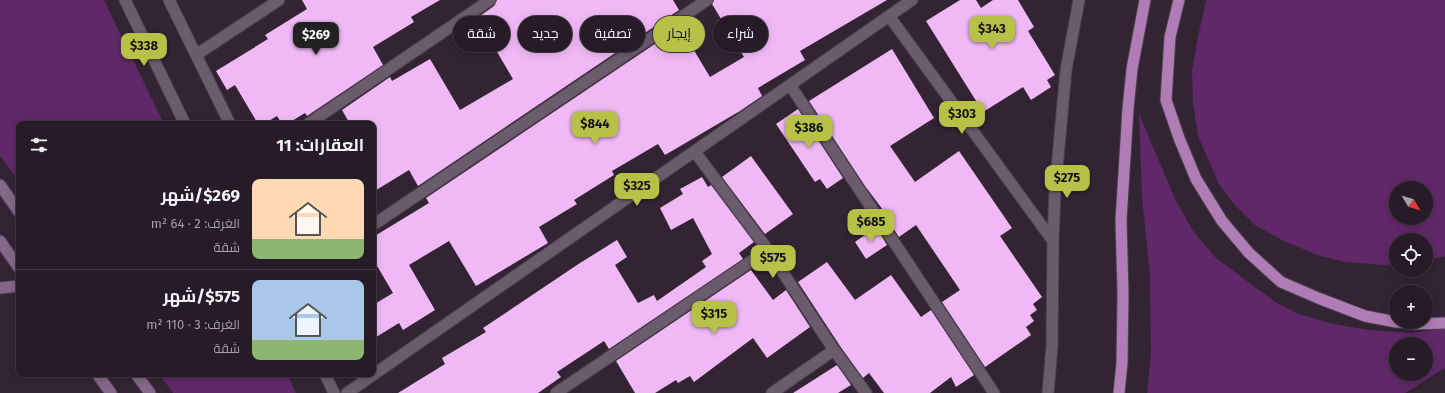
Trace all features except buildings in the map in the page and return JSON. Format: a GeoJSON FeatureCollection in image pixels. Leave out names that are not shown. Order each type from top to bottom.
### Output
{"type":"FeatureCollection","features":[{"type":"Feature","properties":{"kind":"highway"},"geometry":{"type":"LineString","coordinates":[[1119,393],[1122,363],[1123,293],[1121,220],[1127,116],[1132,69],[1145,0]]}},
{"type":"Feature","properties":{"kind":"highway"},"geometry":{"type":"LineString","coordinates":[[1179,0],[1170,37],[1166,100],[1178,138],[1196,179],[1222,221],[1249,253],[1281,282],[1365,316],[1389,320]]}},
{"type":"Feature","properties":{"kind":"highway"},"geometry":{"type":"LineString","coordinates":[[1433,323],[1445,323]]}},
{"type":"Feature","properties":{"kind":"main road"},"geometry":{"type":"LineString","coordinates":[[0,185],[16,208]]}},
{"type":"Feature","properties":{"kind":"main road"},"geometry":{"type":"LineString","coordinates":[[0,240],[16,264]]}},
{"type":"Feature","properties":{"kind":"main road"},"geometry":{"type":"LineString","coordinates":[[0,288],[16,286]]}},
{"type":"Feature","properties":{"kind":"main road"},"geometry":{"type":"LineString","coordinates":[[99,377],[110,393]]}},
{"type":"Feature","properties":{"kind":"main road"},"geometry":{"type":"LineString","coordinates":[[138,377],[150,393]]}},
{"type":"Feature","properties":{"kind":"street"},"geometry":{"type":"LineString","coordinates":[[125,0],[184,121]]}},
{"type":"Feature","properties":{"kind":"street"},"geometry":{"type":"LineString","coordinates":[[169,0],[229,121]]}},
{"type":"Feature","properties":{"kind":"street"},"geometry":{"type":"LineString","coordinates":[[196,55],[279,0]]}},
{"type":"Feature","properties":{"kind":"street"},"geometry":{"type":"LineString","coordinates":[[312,121],[490,0]]}},
{"type":"Feature","properties":{"kind":"street"},"geometry":{"type":"LineString","coordinates":[[376,224],[707,0]]}},
{"type":"Feature","properties":{"kind":"street"},"geometry":{"type":"LineString","coordinates":[[376,374],[912,0]]}},
{"type":"Feature","properties":{"kind":"street"},"geometry":{"type":"LineString","coordinates":[[1048,393],[1052,346],[1053,241],[1056,190],[1066,70],[1079,0]]}},
{"type":"Feature","properties":{"kind":"street"},"geometry":{"type":"LineString","coordinates":[[889,16],[1053,241]]}},
{"type":"Feature","properties":{"kind":"street"},"geometry":{"type":"LineString","coordinates":[[790,85],[994,393]]}},
{"type":"Feature","properties":{"kind":"street"},"geometry":{"type":"LineString","coordinates":[[695,152],[768,250],[834,350],[866,393]]}},
{"type":"Feature","properties":{"kind":"street"},"geometry":{"type":"LineString","coordinates":[[556,393],[768,250]]}},
{"type":"Feature","properties":{"kind":"street"},"geometry":{"type":"LineString","coordinates":[[772,393],[834,350]]}},
{"type":"Feature","properties":{"kind":"street"},"geometry":{"type":"LineString","coordinates":[[326,377],[334,393]]}},
{"type":"Feature","properties":{"kind":"street"},"geometry":{"type":"LineString","coordinates":[[348,393],[371,377]]}},
{"type":"Feature","properties":{"kind":"shaded area"},"geometry":{"type":"Polygon","coordinates":[[[0,0],[104,0],[163,121],[16,121],[16,178],[0,156],[0,0]]]}},
{"type":"Feature","properties":{"kind":"shaded area"},"geometry":{"type":"Polygon","coordinates":[[[1206,0],[1445,0],[1445,256],[1433,259],[1433,233],[1389,233],[1389,265],[1345,262],[1317,255],[1284,241],[1255,225],[1232,202],[1219,184],[1198,136],[1193,103],[1192,71],[1206,0]]]}},
{"type":"Feature","properties":{"kind":"shaded area"},"geometry":{"type":"Polygon","coordinates":[[[1139,114],[1176,201],[1193,231],[1216,258],[1275,302],[1299,314],[1334,324],[1368,330],[1413,333],[1445,328],[1445,368],[1433,376],[1433,337],[1389,337],[1389,381],[1424,381],[1405,393],[1147,393],[1151,354],[1150,274],[1142,197],[1139,114]]]}},
{"type":"Feature","properties":{"kind":"shaded area"},"geometry":{"type":"Polygon","coordinates":[[[161,377],[288,377],[296,393],[173,393],[161,377]]]}}]}
